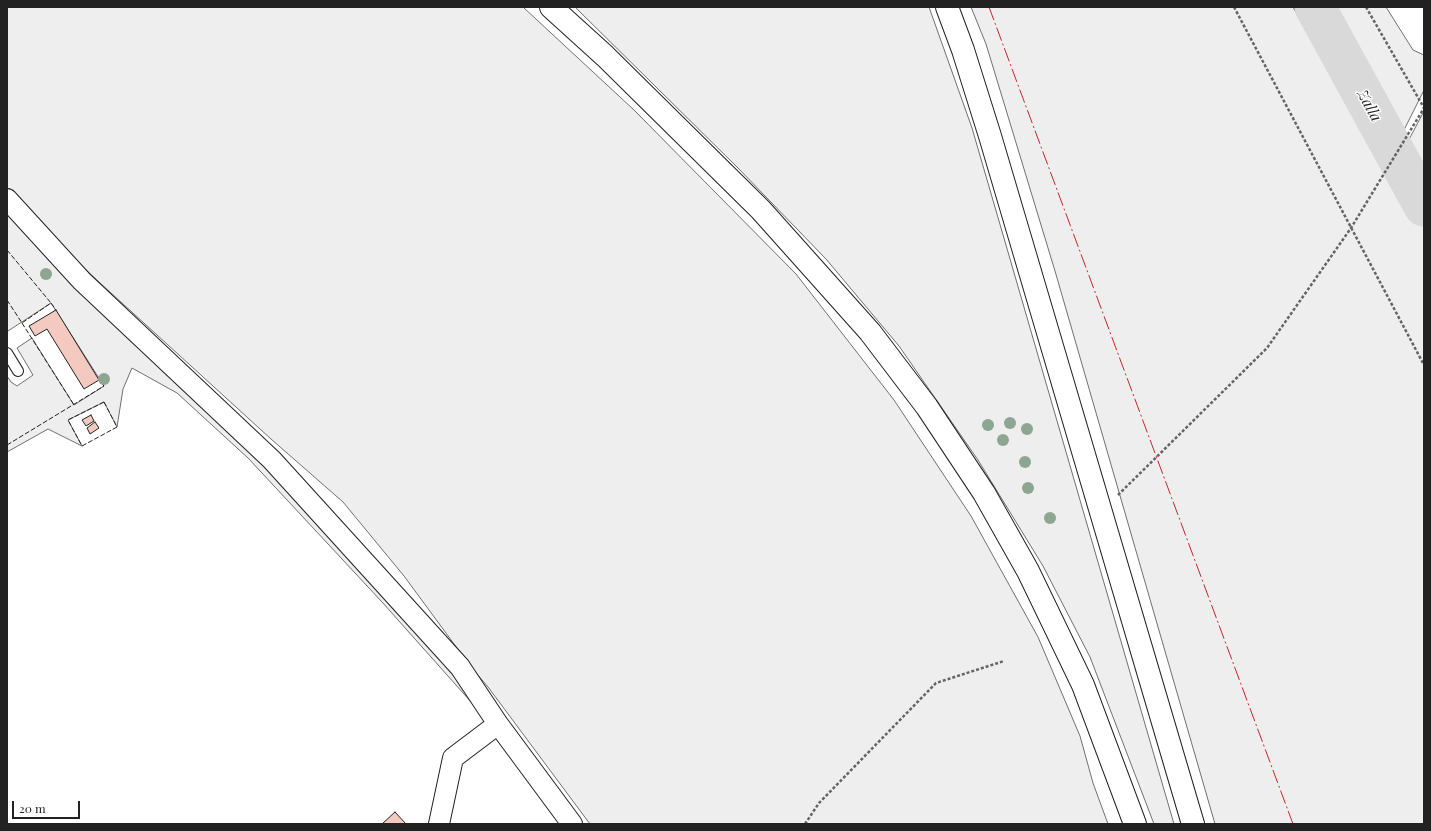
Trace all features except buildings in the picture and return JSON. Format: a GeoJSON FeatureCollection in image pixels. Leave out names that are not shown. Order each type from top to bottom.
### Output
{"type":"FeatureCollection","features":[{"type":"Feature","properties":{"kind":"highway"},"geometry":{"type":"LineString","coordinates":[[551,7],[605,56],[761,210],[870,332],[927,407],[984,493],[1028,571],[1083,685],[1125,792],[1135,824]]}},
{"type":"Feature","properties":{"kind":"highway"},"geometry":{"type":"LineString","coordinates":[[947,7],[963,50],[988,128],[1193,824]]}},
{"type":"Feature","properties":{"kind":"street"},"geometry":{"type":"LineString","coordinates":[[7,199],[82,281],[272,460],[460,667],[498,724],[572,824]]}},
{"type":"Feature","properties":{"kind":"street"},"geometry":{"type":"LineString","coordinates":[[439,824],[453,758],[498,724]]}},
{"type":"Feature","properties":{"kind":"lane"},"geometry":{"type":"LineString","coordinates":[[7,353],[18,371]]}},
{"type":"Feature","properties":{"kind":"path"},"geometry":{"type":"LineString","coordinates":[[1234,7],[1424,365]]}},
{"type":"Feature","properties":{"kind":"path"},"geometry":{"type":"LineString","coordinates":[[1101,512],[1267,348],[1376,190],[1424,108],[1366,7]]}},
{"type":"Feature","properties":{"kind":"path"},"geometry":{"type":"LineString","coordinates":[[805,824],[819,803],[936,683],[1004,661]]}},
{"type":"Feature","properties":{"kind":"shaded area"},"geometry":{"type":"Polygon","coordinates":[[[7,7],[523,7],[634,110],[796,274],[894,400],[971,516],[1038,637],[1080,736],[1093,783],[1108,824],[590,824],[404,576],[343,502],[271,439],[99,282],[66,251],[7,189],[7,7]]]}},
{"type":"Feature","properties":{"kind":"shaded area"},"geometry":{"type":"Polygon","coordinates":[[[575,7],[929,7],[972,128],[1174,824],[1154,824],[1090,657],[1043,566],[978,460],[899,346],[826,259],[738,168],[575,7]]]}},
{"type":"Feature","properties":{"kind":"shaded area"},"geometry":{"type":"Polygon","coordinates":[[[971,7],[1293,7],[1321,57],[1347,43],[1327,7],[1386,7],[1413,50],[1424,55],[1424,90],[1399,140],[1404,149],[1424,111],[1424,824],[1215,824],[1055,271],[986,44],[971,7]]]}},
{"type":"Feature","properties":{"kind":"shaded area"},"geometry":{"type":"Polygon","coordinates":[[[1294,7],[1327,7],[1347,43],[1321,57],[1294,7]]]}},
{"type":"Feature","properties":{"kind":"shaded area"},"geometry":{"type":"Polygon","coordinates":[[[7,209],[258,455],[478,698],[472,703],[382,602],[248,458],[177,393],[132,368],[123,389],[117,427],[104,402],[68,420],[82,446],[48,429],[7,452],[7,376],[11,382],[17,386],[33,375],[17,348],[32,338],[74,405],[104,386],[51,303],[8,331],[7,209]]]}},
{"type":"Feature","properties":{"kind":"waterway","name":"Zalla"},"geometry":{"type":"LineString","coordinates":[[1315,7],[1424,206]]}},
{"type":"Feature","properties":{"kind":"fence"},"geometry":{"type":"LineString","coordinates":[[7,250],[51,303]]}},
{"type":"Feature","properties":{"kind":"fence"},"geometry":{"type":"LineString","coordinates":[[7,300],[22,323],[51,303],[56,310]]}},
{"type":"Feature","properties":{"kind":"fence"},"geometry":{"type":"LineString","coordinates":[[22,323],[74,405]]}},
{"type":"Feature","properties":{"kind":"fence"},"geometry":{"type":"LineString","coordinates":[[7,445],[104,386],[99,380]]}},
{"type":"Feature","properties":{"kind":"fence"},"geometry":{"type":"LineString","coordinates":[[104,402],[117,427],[82,446],[68,420],[104,402]]}},
{"type":"Feature","properties":{"kind":"power"},"geometry":{"type":"LineString","coordinates":[[989,7],[1293,824]]}}]}
